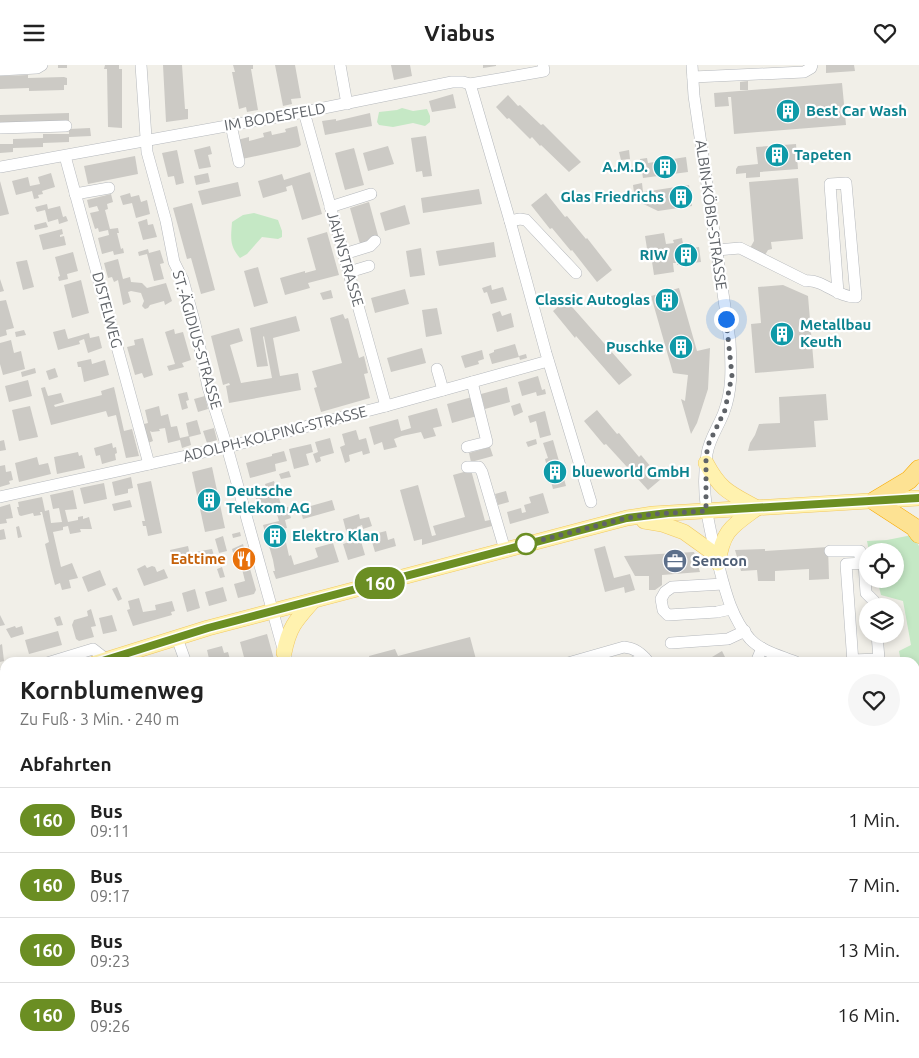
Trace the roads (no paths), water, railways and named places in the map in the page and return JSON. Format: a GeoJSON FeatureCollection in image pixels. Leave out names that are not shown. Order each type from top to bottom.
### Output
{"type":"FeatureCollection","features":[{"type":"Feature","properties":{"kind":"highway"},"geometry":{"type":"LineString","coordinates":[[919,469],[909,481],[874,501],[914,527],[919,534]]}},
{"type":"Feature","properties":{"kind":"main road"},"geometry":{"type":"LineString","coordinates":[[706,463],[724,490],[756,508]]}},
{"type":"Feature","properties":{"kind":"main road"},"geometry":{"type":"LineString","coordinates":[[119,657],[177,638],[273,611],[627,518],[653,514],[919,498]]}},
{"type":"Feature","properties":{"kind":"main road"},"geometry":{"type":"LineString","coordinates":[[627,518],[662,524],[684,532],[717,559],[728,531],[756,508]]}},
{"type":"Feature","properties":{"kind":"main road"},"geometry":{"type":"LineString","coordinates":[[285,657],[288,635],[293,624],[313,601]]}},
{"type":"Feature","properties":{"kind":"street"},"geometry":{"type":"LineString","coordinates":[[0,70],[37,68],[42,65]]}},
{"type":"Feature","properties":{"kind":"street","name":"ST.-ÄGIDIUS-STRASSE"},"geometry":{"type":"LineString","coordinates":[[141,65],[147,152],[166,221],[174,262],[182,280],[194,324],[208,387],[227,447],[285,657]]}},
{"type":"Feature","properties":{"kind":"street"},"geometry":{"type":"LineString","coordinates":[[340,65],[348,104]]}},
{"type":"Feature","properties":{"kind":"street","name":"IM BODESFELD"},"geometry":{"type":"LineString","coordinates":[[0,167],[348,104],[452,82],[463,81],[470,84],[544,71],[544,65]]}},
{"type":"Feature","properties":{"kind":"street","name":"ALBIN-KÖBIS-STRASSE"},"geometry":{"type":"LineString","coordinates":[[692,65],[694,96],[730,341],[732,375],[725,410],[709,443],[706,463],[706,511],[723,584],[731,609],[751,640],[762,648]]}},
{"type":"Feature","properties":{"kind":"street"},"geometry":{"type":"LineString","coordinates":[[693,77],[755,70],[804,72],[811,68],[812,65]]}},
{"type":"Feature","properties":{"kind":"street"},"geometry":{"type":"LineString","coordinates":[[470,84],[548,361],[591,502]]}},
{"type":"Feature","properties":{"kind":"street","name":"JAHNSTRASSE"},"geometry":{"type":"LineString","coordinates":[[304,112],[386,406]]}},
{"type":"Feature","properties":{"kind":"street"},"geometry":{"type":"LineString","coordinates":[[231,125],[239,162]]}},
{"type":"Feature","properties":{"kind":"street"},"geometry":{"type":"LineString","coordinates":[[0,129],[66,127]]}},
{"type":"Feature","properties":{"kind":"street","name":"DISTELWEG"},"geometry":{"type":"LineString","coordinates":[[65,156],[149,464]]}},
{"type":"Feature","properties":{"kind":"street"},"geometry":{"type":"LineString","coordinates":[[717,250],[740,248],[806,281],[812,280],[838,293],[849,297],[856,297],[846,183],[830,184],[838,293]]}},
{"type":"Feature","properties":{"kind":"street"},"geometry":{"type":"LineString","coordinates":[[75,194],[109,187]]}},
{"type":"Feature","properties":{"kind":"street"},"geometry":{"type":"LineString","coordinates":[[330,207],[371,194]]}},
{"type":"Feature","properties":{"kind":"street"},"geometry":{"type":"LineString","coordinates":[[510,221],[526,220],[576,273]]}},
{"type":"Feature","properties":{"kind":"street"},"geometry":{"type":"LineString","coordinates":[[344,254],[370,246],[374,241]]}},
{"type":"Feature","properties":{"kind":"street"},"geometry":{"type":"LineString","coordinates":[[348,272],[369,266]]}},
{"type":"Feature","properties":{"kind":"street","name":"ADOLPH-KOLPING-STRASSE"},"geometry":{"type":"LineString","coordinates":[[0,497],[227,447],[386,406],[548,361]]}},
{"type":"Feature","properties":{"kind":"street"},"geometry":{"type":"LineString","coordinates":[[437,369],[443,390]]}},
{"type":"Feature","properties":{"kind":"street"},"geometry":{"type":"LineString","coordinates":[[467,447],[487,441],[472,382]]}},
{"type":"Feature","properties":{"kind":"street"},"geometry":{"type":"LineString","coordinates":[[467,467],[479,467],[482,472],[505,550]]}},
{"type":"Feature","properties":{"kind":"street"},"geometry":{"type":"LineString","coordinates":[[830,551],[859,551]]}},
{"type":"Feature","properties":{"kind":"street"},"geometry":{"type":"LineString","coordinates":[[852,657],[846,564],[859,563]]}},
{"type":"Feature","properties":{"kind":"street"},"geometry":{"type":"LineString","coordinates":[[723,584],[672,587],[665,592],[661,599],[664,610],[668,615],[717,612],[731,609]]}},
{"type":"Feature","properties":{"kind":"street"},"geometry":{"type":"LineString","coordinates":[[670,643],[728,639],[745,631]]}},
{"type":"Feature","properties":{"kind":"street"},"geometry":{"type":"LineString","coordinates":[[177,638],[184,657]]}},
{"type":"Feature","properties":{"kind":"street"},"geometry":{"type":"LineString","coordinates":[[878,643],[879,657]]}},
{"type":"Feature","properties":{"kind":"street"},"geometry":{"type":"LineString","coordinates":[[609,657],[624,647],[633,648],[644,657]]}},
{"type":"Feature","properties":{"kind":"street"},"geometry":{"type":"LineString","coordinates":[[758,657],[762,648],[784,657]]}},
{"type":"Feature","properties":{"kind":"street"},"geometry":{"type":"LineString","coordinates":[[67,657],[93,649],[100,657]]}},
{"type":"Feature","properties":{"kind":"place","name":"Best Car Wash"},"geometry":{"type":"Point","coordinates":[788,111]}},
{"type":"Feature","properties":{"kind":"place","name":"Tapeten"},"geometry":{"type":"Point","coordinates":[777,155]}},
{"type":"Feature","properties":{"kind":"place","name":"A.M.D."},"geometry":{"type":"Point","coordinates":[665,167]}},
{"type":"Feature","properties":{"kind":"place","name":"Glas Friedrichs"},"geometry":{"type":"Point","coordinates":[681,197]}},
{"type":"Feature","properties":{"kind":"place","name":"RIW"},"geometry":{"type":"Point","coordinates":[686,255]}},
{"type":"Feature","properties":{"kind":"place","name":"Classic Autoglas"},"geometry":{"type":"Point","coordinates":[667,300]}},
{"type":"Feature","properties":{"kind":"place","name":"Metallbau Keuth"},"geometry":{"type":"Point","coordinates":[782,334]}},
{"type":"Feature","properties":{"kind":"place","name":"Puschke"},"geometry":{"type":"Point","coordinates":[681,347]}},
{"type":"Feature","properties":{"kind":"place","name":"blueworld GmbH"},"geometry":{"type":"Point","coordinates":[555,472]}},
{"type":"Feature","properties":{"kind":"place","name":"Deutsche Telekom AG"},"geometry":{"type":"Point","coordinates":[209,500]}},
{"type":"Feature","properties":{"kind":"place","name":"Elektro Klan"},"geometry":{"type":"Point","coordinates":[275,536]}},
{"type":"Feature","properties":{"kind":"place","name":"Eattime"},"geometry":{"type":"Point","coordinates":[244,559]}},
{"type":"Feature","properties":{"kind":"place","name":"Semcon"},"geometry":{"type":"Point","coordinates":[675,561]}}]}
